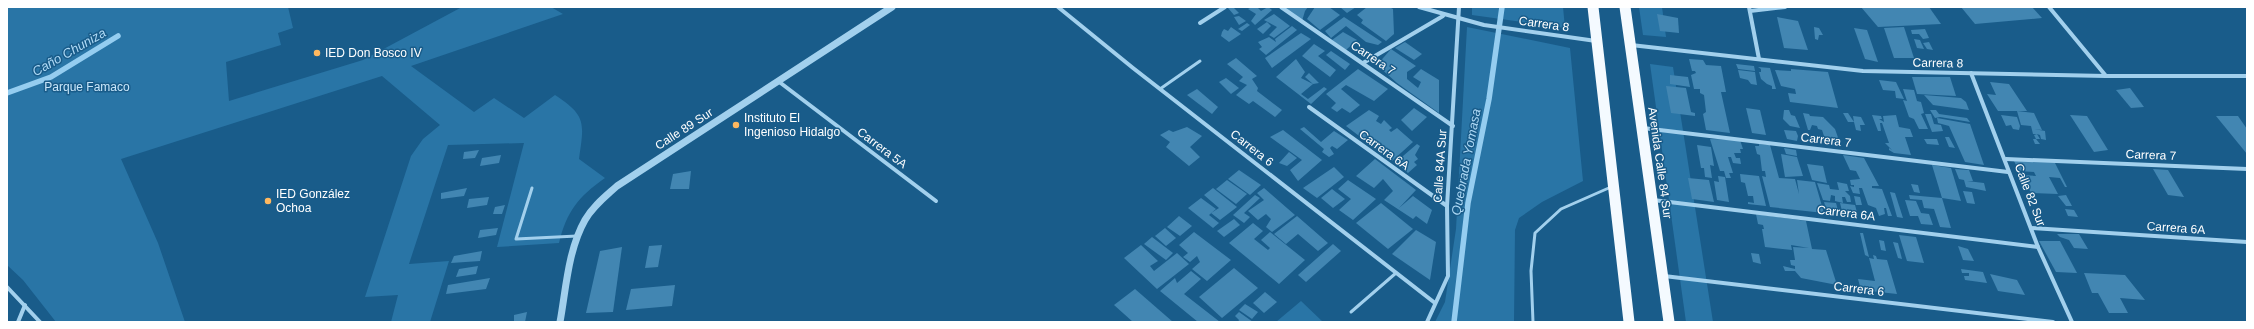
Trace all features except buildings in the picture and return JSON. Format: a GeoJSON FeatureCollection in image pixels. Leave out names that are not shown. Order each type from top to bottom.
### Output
{"type":"FeatureCollection","features":[{"type":"Feature","properties":{"kind":"highway"},"geometry":{"type":"LineString","coordinates":[[1593,7],[1629,322]]}},
{"type":"Feature","properties":{"kind":"highway","name":"Avenida Calle 84 Sur"},"geometry":{"type":"LineString","coordinates":[[1625,7],[1669,322]]}},
{"type":"Feature","properties":{"kind":"street","name":"Calle 89 Sur"},"geometry":{"type":"LineString","coordinates":[[560,322],[577,236],[590,214],[617,186],[892,7]]}},
{"type":"Feature","properties":{"kind":"street","name":"Carrera 6"},"geometry":{"type":"LineString","coordinates":[[1058,7],[1160,89],[1435,303]]}},
{"type":"Feature","properties":{"kind":"street"},"geometry":{"type":"LineString","coordinates":[[1200,23],[1225,7]]}},
{"type":"Feature","properties":{"kind":"street","name":"Carrera 7"},"geometry":{"type":"LineString","coordinates":[[1281,7],[1453,126]]}},
{"type":"Feature","properties":{"kind":"street","name":"Carrera 8"},"geometry":{"type":"LineString","coordinates":[[1419,7],[1443,16],[1478,24],[1597,42]]}},
{"type":"Feature","properties":{"kind":"street","name":"Calle 84A Sur"},"geometry":{"type":"LineString","coordinates":[[1427,322],[1448,276],[1447,206],[1459,7]]}},
{"type":"Feature","properties":{"kind":"street"},"geometry":{"type":"LineString","coordinates":[[1759,59],[1750,9],[1786,7]]}},
{"type":"Feature","properties":{"kind":"street"},"geometry":{"type":"LineString","coordinates":[[2049,7],[2106,76]]}},
{"type":"Feature","properties":{"kind":"street"},"geometry":{"type":"LineString","coordinates":[[1363,63],[1443,16]]}},
{"type":"Feature","properties":{"kind":"street","name":"Carrera 8"},"geometry":{"type":"LineString","coordinates":[[1630,45],[1863,71],[2106,76],[2247,76]]}},
{"type":"Feature","properties":{"kind":"street","name":"Calle 82 Sur"},"geometry":{"type":"LineString","coordinates":[[1972,73],[2006,159],[2008,172],[2038,247],[2072,322]]}},
{"type":"Feature","properties":{"kind":"street","name":"Carrera 5A"},"geometry":{"type":"LineString","coordinates":[[778,81],[936,201]]}},
{"type":"Feature","properties":{"kind":"street","name":"Carrera 6A"},"geometry":{"type":"LineString","coordinates":[[1309,107],[1447,206]]}},
{"type":"Feature","properties":{"kind":"street","name":"Carrera 7"},"geometry":{"type":"LineString","coordinates":[[1642,127],[2008,172]]}},
{"type":"Feature","properties":{"kind":"street","name":"Carrera 7"},"geometry":{"type":"LineString","coordinates":[[2006,159],[2247,168]]}},
{"type":"Feature","properties":{"kind":"street","name":"Carrera 6A"},"geometry":{"type":"LineString","coordinates":[[1652,200],[2038,247]]}},
{"type":"Feature","properties":{"kind":"street","name":"Carrera 6A"},"geometry":{"type":"LineString","coordinates":[[2031,228],[2247,242]]}},
{"type":"Feature","properties":{"kind":"street","name":"Carrera 6"},"geometry":{"type":"LineString","coordinates":[[1662,276],[2053,322]]}},
{"type":"Feature","properties":{"kind":"street"},"geometry":{"type":"LineString","coordinates":[[7,287],[40,322]]}},
{"type":"Feature","properties":{"kind":"street"},"geometry":{"type":"LineString","coordinates":[[18,322],[25,305]]}},
{"type":"Feature","properties":{"kind":"lane"},"geometry":{"type":"LineString","coordinates":[[1160,89],[1200,61]]}},
{"type":"Feature","properties":{"kind":"lane"},"geometry":{"type":"LineString","coordinates":[[1533,322],[1531,271],[1535,233],[1547,220],[1561,209],[1613,186]]}},
{"type":"Feature","properties":{"kind":"lane"},"geometry":{"type":"LineString","coordinates":[[532,188],[516,239],[577,236]]}},
{"type":"Feature","properties":{"kind":"lane"},"geometry":{"type":"LineString","coordinates":[[1351,312],[1396,273]]}},
{"type":"Feature","properties":{"kind":"green space","name":"Parque Famaco"},"geometry":{"type":"Polygon","coordinates":[[[7,7],[288,7],[293,28],[278,33],[281,45],[226,62],[229,101],[363,60],[462,7],[551,7],[563,14],[411,66],[474,112],[494,98],[524,118],[555,95],[573,109],[581,121],[582,137],[579,159],[605,178],[581,198],[570,213],[559,243],[497,247],[524,143],[448,145],[409,264],[449,261],[430,322],[391,322],[398,295],[365,297],[411,156],[423,139],[440,125],[382,76],[121,159],[158,243],[185,322],[56,322],[23,280],[7,265],[7,7]]]}},
{"type":"Feature","properties":{"kind":"green space"},"geometry":{"type":"Polygon","coordinates":[[[1472,7],[1563,7],[1565,28],[1472,15],[1472,7]]]}},
{"type":"Feature","properties":{"kind":"green space"},"geometry":{"type":"Polygon","coordinates":[[[1639,7],[1662,7],[1666,37],[1643,35],[1639,7]]]}},
{"type":"Feature","properties":{"kind":"green space"},"geometry":{"type":"Polygon","coordinates":[[[1467,27],[1570,48],[1583,181],[1542,202],[1519,218],[1515,230],[1514,322],[1435,322],[1445,302],[1456,229],[1467,27]]]}},
{"type":"Feature","properties":{"kind":"green space"},"geometry":{"type":"Polygon","coordinates":[[[1650,64],[1673,67],[1713,322],[1686,322],[1650,64]]]}},
{"type":"Feature","properties":{"kind":"green space"},"geometry":{"type":"Polygon","coordinates":[[[1301,301],[1323,322],[1276,322],[1301,301]]]}},
{"type":"Feature","properties":{"kind":"waterway","name":"Quebrada Yomasa"},"geometry":{"type":"LineString","coordinates":[[1454,322],[1468,203],[1489,99],[1502,7]]}},
{"type":"Feature","properties":{"kind":"waterway","name":"Caño Chuniza"},"geometry":{"type":"LineString","coordinates":[[7,93],[51,77],[118,36]]}},
{"type":"Feature","properties":{"kind":"place","name":"IED Don Bosco IV"},"geometry":{"type":"Point","coordinates":[317,53]}},
{"type":"Feature","properties":{"kind":"place","name":"Instituto El Ingenioso Hidalgo"},"geometry":{"type":"Point","coordinates":[736,125]}},
{"type":"Feature","properties":{"kind":"place","name":"IED González Ochoa"},"geometry":{"type":"Point","coordinates":[268,201]}}]}
